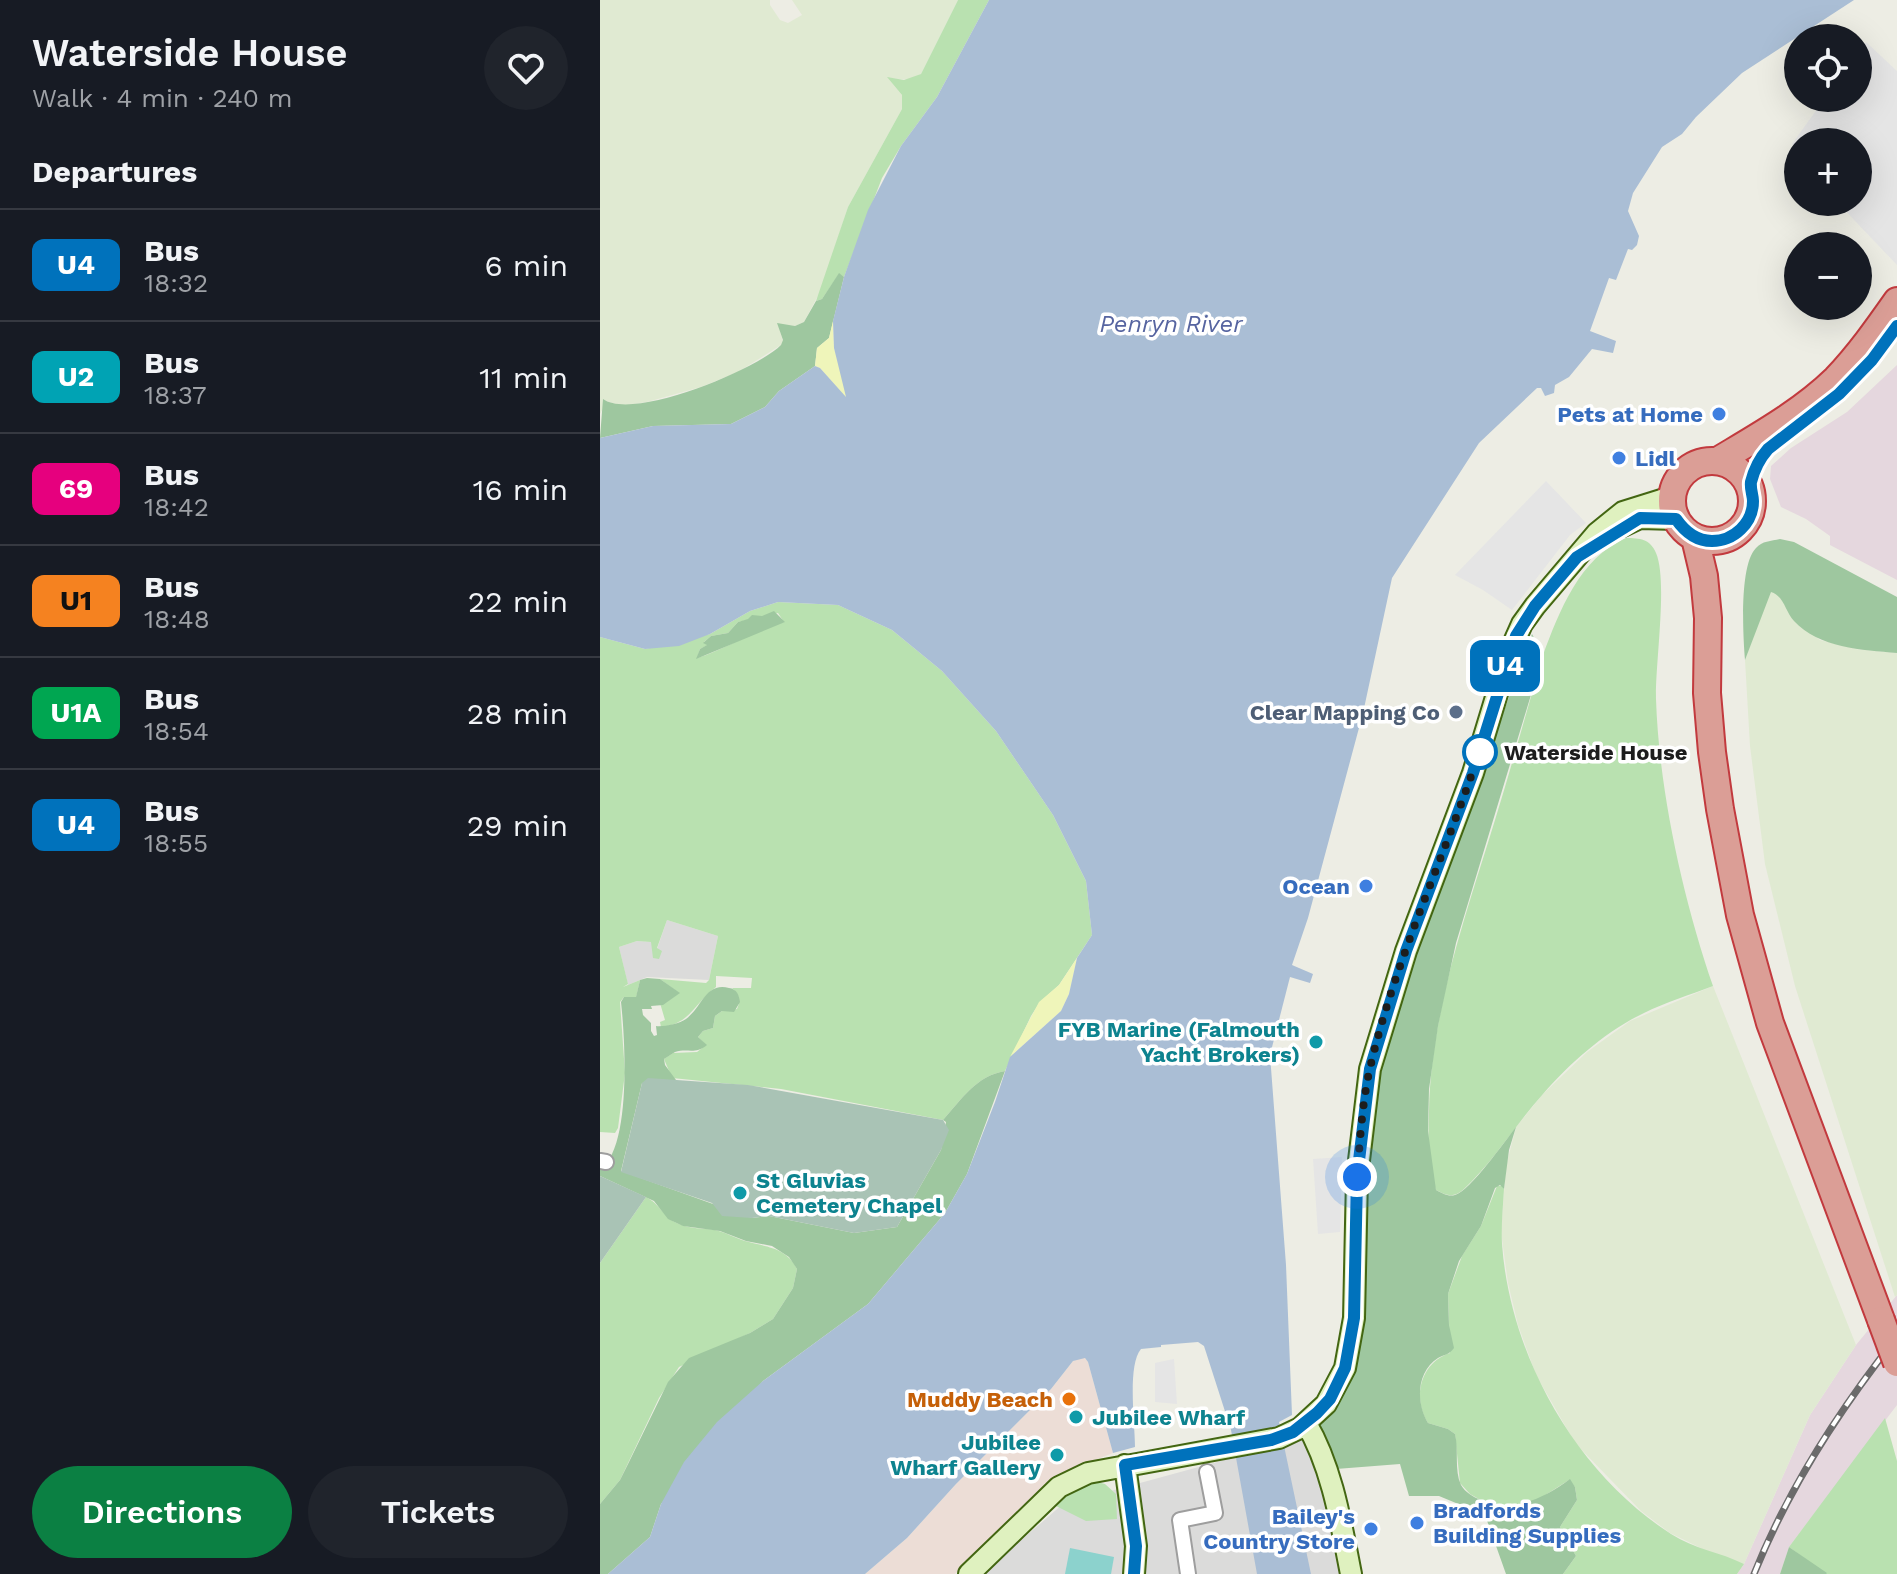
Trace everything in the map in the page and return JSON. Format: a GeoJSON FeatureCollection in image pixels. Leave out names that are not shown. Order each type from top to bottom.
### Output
{"type":"FeatureCollection","features":[{"type":"Feature","properties":{"kind":"highway"},"geometry":{"type":"LineString","coordinates":[[1719,460],[1762,435],[1835,380],[1867,344],[1897,301]]}},
{"type":"Feature","properties":{"kind":"highway"},"geometry":{"type":"LineString","coordinates":[[1750,485],[1759,459],[1768,449],[1839,394],[1872,360],[1897,326]]}},
{"type":"Feature","properties":{"kind":"highway"},"geometry":{"type":"LineString","coordinates":[[1708,618],[1717,578],[1734,535],[1746,523],[1753,499],[1750,485],[1732,465],[1719,460],[1706,460],[1684,471],[1676,483],[1674,508],[1684,530],[1695,538],[1708,541],[1734,535]]}},
{"type":"Feature","properties":{"kind":"highway"},"geometry":{"type":"LineString","coordinates":[[1695,538],[1704,576],[1708,618],[1707,693],[1712,752],[1740,915],[1770,1023],[1897,1363]]}},
{"type":"Feature","properties":{"kind":"main road"},"geometry":{"type":"LineString","coordinates":[[969,1574],[1059,1487],[1088,1473],[1271,1440],[1299,1427],[1330,1399],[1345,1368],[1356,1294],[1357,1177],[1370,1069],[1395,985],[1473,773],[1516,636],[1535,606],[1577,557],[1640,518],[1674,508]]}},
{"type":"Feature","properties":{"kind":"main road"},"geometry":{"type":"LineString","coordinates":[[1299,1427],[1320,1448],[1351,1574]]}},
{"type":"Feature","properties":{"kind":"main road"},"geometry":{"type":"LineString","coordinates":[[1125,1465],[1136,1546],[1134,1574]]}},
{"type":"Feature","properties":{"kind":"street"},"geometry":{"type":"LineString","coordinates":[[1188,1574],[1180,1520],[1215,1513],[1207,1472]]}},
{"type":"Feature","properties":{"kind":"shaded area"},"geometry":{"type":"Polygon","coordinates":[[[600,0],[770,0],[780,20],[788,23],[802,15],[792,0],[958,0],[921,74],[911,80],[888,78],[902,95],[902,109],[848,207],[821,290],[804,322],[795,326],[778,324],[783,341],[781,345],[738,372],[701,387],[647,402],[622,406],[603,400],[600,414],[600,0]]]}},
{"type":"Feature","properties":{"kind":"shaded area"},"geometry":{"type":"Polygon","coordinates":[[[958,0],[989,0],[937,97],[882,178],[844,277],[839,274],[822,299],[816,301],[848,207],[902,109],[902,95],[887,77],[904,80],[921,74],[958,0]]]}},
{"type":"Feature","properties":{"kind":"shaded area"},"geometry":{"type":"Polygon","coordinates":[[[1872,48],[1897,71],[1897,265],[1872,239],[1872,232],[1866,232],[1850,216],[1872,216],[1872,128],[1803,128],[1815,112],[1872,112],[1872,48]]]}},
{"type":"Feature","properties":{"kind":"shaded area"},"geometry":{"type":"Polygon","coordinates":[[[839,273],[844,277],[829,338],[817,348],[815,366],[779,391],[765,407],[731,424],[653,426],[600,438],[603,399],[618,404],[666,398],[694,390],[747,367],[781,345],[783,340],[777,323],[795,326],[804,322],[816,301],[822,299],[839,273]]]}},
{"type":"Feature","properties":{"kind":"shaded area"},"geometry":{"type":"Polygon","coordinates":[[[1897,365],[1897,580],[1830,545],[1830,536],[1806,519],[1781,507],[1770,479],[1771,466],[1791,448],[1847,412],[1897,365]]]}},
{"type":"Feature","properties":{"kind":"shaded area"},"geometry":{"type":"Polygon","coordinates":[[[1546,481],[1586,523],[1570,535],[1512,610],[1455,575],[1546,481]]]}},
{"type":"Feature","properties":{"kind":"shaded area"},"geometry":{"type":"Polygon","coordinates":[[[1626,538],[1648,542],[1656,553],[1659,566],[1661,602],[1656,699],[1662,770],[1674,844],[1713,986],[1644,1013],[1589,1049],[1543,1094],[1475,1178],[1460,1192],[1447,1195],[1436,1190],[1433,1180],[1428,1131],[1436,1036],[1452,963],[1543,655],[1556,621],[1584,572],[1596,558],[1626,538]]]}},
{"type":"Feature","properties":{"kind":"shaded area"},"geometry":{"type":"Polygon","coordinates":[[[1780,539],[1794,542],[1897,597],[1897,653],[1842,646],[1816,637],[1794,621],[1782,600],[1771,592],[1745,660],[1743,601],[1747,569],[1758,546],[1780,539]]]}},
{"type":"Feature","properties":{"kind":"shaded area"},"geometry":{"type":"Polygon","coordinates":[[[1770,591],[1778,594],[1795,621],[1820,640],[1856,649],[1897,653],[1895,1297],[1795,986],[1765,864],[1750,746],[1745,660],[1770,591]]]}},
{"type":"Feature","properties":{"kind":"shaded area"},"geometry":{"type":"Polygon","coordinates":[[[778,602],[838,605],[892,630],[942,671],[996,731],[1053,815],[1086,881],[1092,935],[1059,985],[1040,1002],[1031,1016],[1005,1071],[978,1083],[943,1120],[781,1089],[672,1078],[664,1059],[673,1053],[697,1052],[706,1045],[698,1037],[703,1031],[713,1028],[715,1016],[722,1011],[737,1009],[739,997],[732,988],[751,988],[752,978],[716,976],[716,987],[686,1017],[661,1027],[660,1022],[665,1020],[660,1003],[679,993],[660,979],[706,983],[718,936],[667,920],[657,948],[662,951],[659,959],[653,958],[651,942],[637,941],[619,947],[628,984],[623,987],[640,980],[636,998],[624,997],[620,1002],[625,1073],[618,1128],[615,1133],[600,1132],[600,637],[645,649],[710,634],[750,611],[778,602]],[[778,613],[738,622],[728,633],[711,636],[704,642],[708,645],[700,649],[697,658],[762,630],[784,622],[778,613]]]}},
{"type":"Feature","properties":{"kind":"shaded area"},"geometry":{"type":"Polygon","coordinates":[[[774,611],[785,622],[696,659],[700,649],[707,645],[703,643],[711,636],[728,633],[738,622],[752,615],[762,616],[774,611]]]}},
{"type":"Feature","properties":{"kind":"shaded area"},"geometry":{"type":"Polygon","coordinates":[[[1532,634],[1543,655],[1456,943],[1438,1026],[1429,1089],[1428,1131],[1436,1190],[1450,1195],[1461,1192],[1516,1127],[1509,1150],[1504,1189],[1500,1185],[1495,1188],[1481,1226],[1459,1261],[1448,1294],[1449,1325],[1454,1348],[1425,1371],[1420,1397],[1428,1423],[1455,1434],[1459,1479],[1465,1490],[1475,1497],[1493,1504],[1527,1502],[1549,1493],[1570,1479],[1577,1500],[1560,1527],[1576,1556],[1563,1574],[1506,1574],[1485,1515],[1439,1496],[1409,1496],[1400,1464],[1336,1469],[1318,1422],[1335,1405],[1378,1075],[1414,957],[1532,634]]]}},
{"type":"Feature","properties":{"kind":"shaded area"},"geometry":{"type":"Polygon","coordinates":[[[667,920],[718,936],[709,980],[647,977],[628,985],[619,947],[637,941],[652,942],[657,949],[667,920]]]}},
{"type":"Feature","properties":{"kind":"shaded area"},"geometry":{"type":"Polygon","coordinates":[[[660,979],[680,993],[663,1005],[642,1009],[643,1015],[651,1023],[654,1036],[657,1035],[656,1026],[671,1025],[686,1019],[714,989],[734,990],[740,1002],[734,1012],[722,1011],[715,1016],[713,1028],[703,1031],[698,1037],[707,1045],[699,1050],[675,1052],[664,1059],[676,1080],[642,1083],[621,1171],[752,1218],[769,1216],[854,1233],[897,1227],[941,1150],[946,1122],[943,1120],[978,1083],[1005,1071],[967,1174],[945,1213],[868,1304],[763,1381],[661,1504],[650,1537],[608,1574],[600,1574],[600,1504],[620,1480],[668,1382],[689,1358],[750,1333],[773,1319],[793,1288],[797,1269],[789,1257],[772,1246],[746,1241],[720,1231],[683,1226],[668,1219],[654,1201],[600,1176],[600,1170],[610,1158],[617,1139],[622,1116],[625,1065],[621,1002],[624,997],[636,997],[640,980],[660,979]]]}},
{"type":"Feature","properties":{"kind":"shaded area"},"geometry":{"type":"Polygon","coordinates":[[[1713,986],[1856,1345],[1810,1415],[1744,1564],[1711,1553],[1670,1533],[1641,1511],[1575,1443],[1536,1375],[1518,1325],[1501,1232],[1506,1166],[1516,1127],[1542,1095],[1587,1052],[1630,1021],[1713,986]]]}},
{"type":"Feature","properties":{"kind":"shaded area"},"geometry":{"type":"Polygon","coordinates":[[[648,1078],[748,1085],[943,1120],[949,1130],[897,1227],[854,1233],[769,1216],[722,1216],[712,1203],[621,1172],[642,1083],[648,1078]]]}},
{"type":"Feature","properties":{"kind":"shaded area"},"geometry":{"type":"Polygon","coordinates":[[[1342,1157],[1340,1232],[1318,1234],[1313,1159],[1342,1157]]]}},
{"type":"Feature","properties":{"kind":"shaded area"},"geometry":{"type":"Polygon","coordinates":[[[600,1176],[646,1197],[600,1263],[600,1176]]]}},
{"type":"Feature","properties":{"kind":"shaded area"},"geometry":{"type":"Polygon","coordinates":[[[1497,1186],[1504,1189],[1502,1244],[1518,1328],[1554,1408],[1578,1445],[1606,1479],[1637,1509],[1680,1539],[1744,1564],[1737,1574],[1563,1574],[1576,1556],[1560,1527],[1577,1500],[1575,1487],[1569,1480],[1539,1499],[1507,1506],[1484,1502],[1470,1494],[1460,1483],[1455,1434],[1428,1423],[1420,1403],[1420,1393],[1422,1382],[1432,1365],[1450,1353],[1448,1294],[1462,1256],[1481,1226],[1497,1186]]]}},
{"type":"Feature","properties":{"kind":"shaded area"},"geometry":{"type":"Polygon","coordinates":[[[646,1197],[679,1224],[719,1231],[775,1249],[787,1256],[797,1269],[793,1288],[773,1319],[679,1367],[659,1398],[620,1480],[600,1504],[600,1263],[646,1197]]]}},
{"type":"Feature","properties":{"kind":"shaded area"},"geometry":{"type":"Polygon","coordinates":[[[1897,1295],[1897,1405],[1789,1547],[1780,1574],[1737,1574],[1810,1415],[1856,1345],[1897,1295]]]}},
{"type":"Feature","properties":{"kind":"shaded area"},"geometry":{"type":"Polygon","coordinates":[[[1080,1358],[1088,1362],[1113,1453],[1074,1468],[1049,1483],[955,1574],[865,1574],[907,1538],[1051,1389],[1073,1361],[1080,1358]]]}},
{"type":"Feature","properties":{"kind":"shaded area"},"geometry":{"type":"Polygon","coordinates":[[[1174,1359],[1177,1404],[1155,1402],[1155,1363],[1174,1359]]]}},
{"type":"Feature","properties":{"kind":"shaded area"},"geometry":{"type":"Polygon","coordinates":[[[1885,1418],[1897,1461],[1897,1574],[1826,1574],[1789,1547],[1885,1418]]]}},
{"type":"Feature","properties":{"kind":"shaded area"},"geometry":{"type":"Polygon","coordinates":[[[1323,1433],[1360,1574],[982,1574],[1063,1504],[1323,1433]]]}},
{"type":"Feature","properties":{"kind":"shaded area"},"geometry":{"type":"Polygon","coordinates":[[[1094,1481],[1105,1484],[1116,1494],[1117,1519],[1086,1521],[1052,1504],[1094,1481]]]}},
{"type":"Feature","properties":{"kind":"shaded area"},"geometry":{"type":"Polygon","coordinates":[[[1789,1547],[1827,1573],[1780,1574],[1789,1547]]]}},
{"type":"Feature","properties":{"kind":"shaded area"},"geometry":{"type":"Polygon","coordinates":[[[1070,1548],[1114,1557],[1111,1574],[1065,1574],[1070,1548]]]}},
{"type":"Feature","properties":{"kind":"sand"},"geometry":{"type":"Polygon","coordinates":[[[833,321],[834,348],[846,398],[815,366],[817,348],[829,338],[833,321]]]}},
{"type":"Feature","properties":{"kind":"sand"},"geometry":{"type":"Polygon","coordinates":[[[1077,958],[1069,994],[1061,1011],[1010,1057],[1039,1002],[1059,985],[1077,958]]]}},
{"type":"Feature","properties":{"kind":"water","name":"Penryn River"},"geometry":{"type":"Polygon","coordinates":[[[989,0],[1854,0],[1817,24],[1784,24],[1784,46],[1742,73],[1682,134],[1662,147],[1633,193],[1628,211],[1639,236],[1637,245],[1632,250],[1628,249],[1616,280],[1609,278],[1590,331],[1616,341],[1613,353],[1592,349],[1569,377],[1555,385],[1554,393],[1545,396],[1541,388],[1537,388],[1479,443],[1392,578],[1363,713],[1308,918],[1292,965],[1313,974],[1310,983],[1290,977],[1270,1055],[1286,1265],[1292,1415],[1279,1422],[1311,1574],[1257,1574],[1231,1430],[1204,1346],[1198,1342],[1141,1349],[1133,1381],[1135,1447],[1113,1453],[1088,1362],[1085,1358],[1073,1361],[1051,1389],[907,1538],[865,1574],[608,1574],[650,1537],[661,1504],[684,1462],[717,1422],[763,1381],[868,1304],[945,1213],[967,1174],[1010,1057],[1061,1011],[1069,994],[1077,958],[1092,935],[1086,881],[1053,815],[996,731],[942,671],[892,630],[838,605],[778,602],[750,611],[710,634],[679,646],[645,649],[600,637],[600,438],[653,426],[731,424],[765,407],[779,391],[815,366],[846,397],[834,348],[833,321],[844,277],[868,210],[901,146],[937,97],[989,0]]]}},
{"type":"Feature","properties":{"kind":"railway"},"geometry":{"type":"LineString","coordinates":[[1754,1574],[1783,1511],[1817,1450],[1897,1337]]}},
{"type":"Feature","properties":{"kind":"bus line","name":"U4"},"geometry":{"type":"LineString","coordinates":[[1134,1574],[1136,1546],[1125,1465],[1271,1440],[1293,1432],[1326,1404],[1345,1368],[1354,1318],[1357,1177],[1370,1069],[1406,951],[1473,773],[1504,668],[1522,624],[1577,557],[1627,523],[1640,518],[1676,519],[1695,538],[1708,541],[1734,535],[1746,523],[1751,511],[1753,499],[1750,485],[1759,459],[1839,394],[1872,360],[1897,326]]}},
{"type":"Feature","properties":{"kind":"place","name":"Pets at Home"},"geometry":{"type":"Point","coordinates":[1719,414]}},
{"type":"Feature","properties":{"kind":"place","name":"Lidl"},"geometry":{"type":"Point","coordinates":[1619,458]}},
{"type":"Feature","properties":{"kind":"place","name":"Clear Mapping Co"},"geometry":{"type":"Point","coordinates":[1456,712]}},
{"type":"Feature","properties":{"kind":"place","name":"Waterside House"},"geometry":{"type":"Point","coordinates":[1480,752]}},
{"type":"Feature","properties":{"kind":"place","name":"Ocean"},"geometry":{"type":"Point","coordinates":[1366,886]}},
{"type":"Feature","properties":{"kind":"place","name":"FYB Marine (Falmouth Yacht Brokers)"},"geometry":{"type":"Point","coordinates":[1316,1042]}},
{"type":"Feature","properties":{"kind":"place","name":"St Gluvias Cemetery Chapel"},"geometry":{"type":"Point","coordinates":[740,1193]}},
{"type":"Feature","properties":{"kind":"place","name":"Muddy Beach"},"geometry":{"type":"Point","coordinates":[1069,1399]}},
{"type":"Feature","properties":{"kind":"place","name":"Jubilee Wharf"},"geometry":{"type":"Point","coordinates":[1076,1417]}},
{"type":"Feature","properties":{"kind":"place","name":"Jubilee Wharf Gallery"},"geometry":{"type":"Point","coordinates":[1057,1455]}},
{"type":"Feature","properties":{"kind":"place","name":"Bradfords Building Supplies"},"geometry":{"type":"Point","coordinates":[1417,1523]}},
{"type":"Feature","properties":{"kind":"place","name":"Bailey's Country Store"},"geometry":{"type":"Point","coordinates":[1371,1529]}},
{"type":"Feature","properties":{"kind":"route"},"geometry":{"type":"LineString","coordinates":[[1357,1177],[1366,1092],[1378,1040],[1406,951],[1482,744],[1480,752]]}}]}
